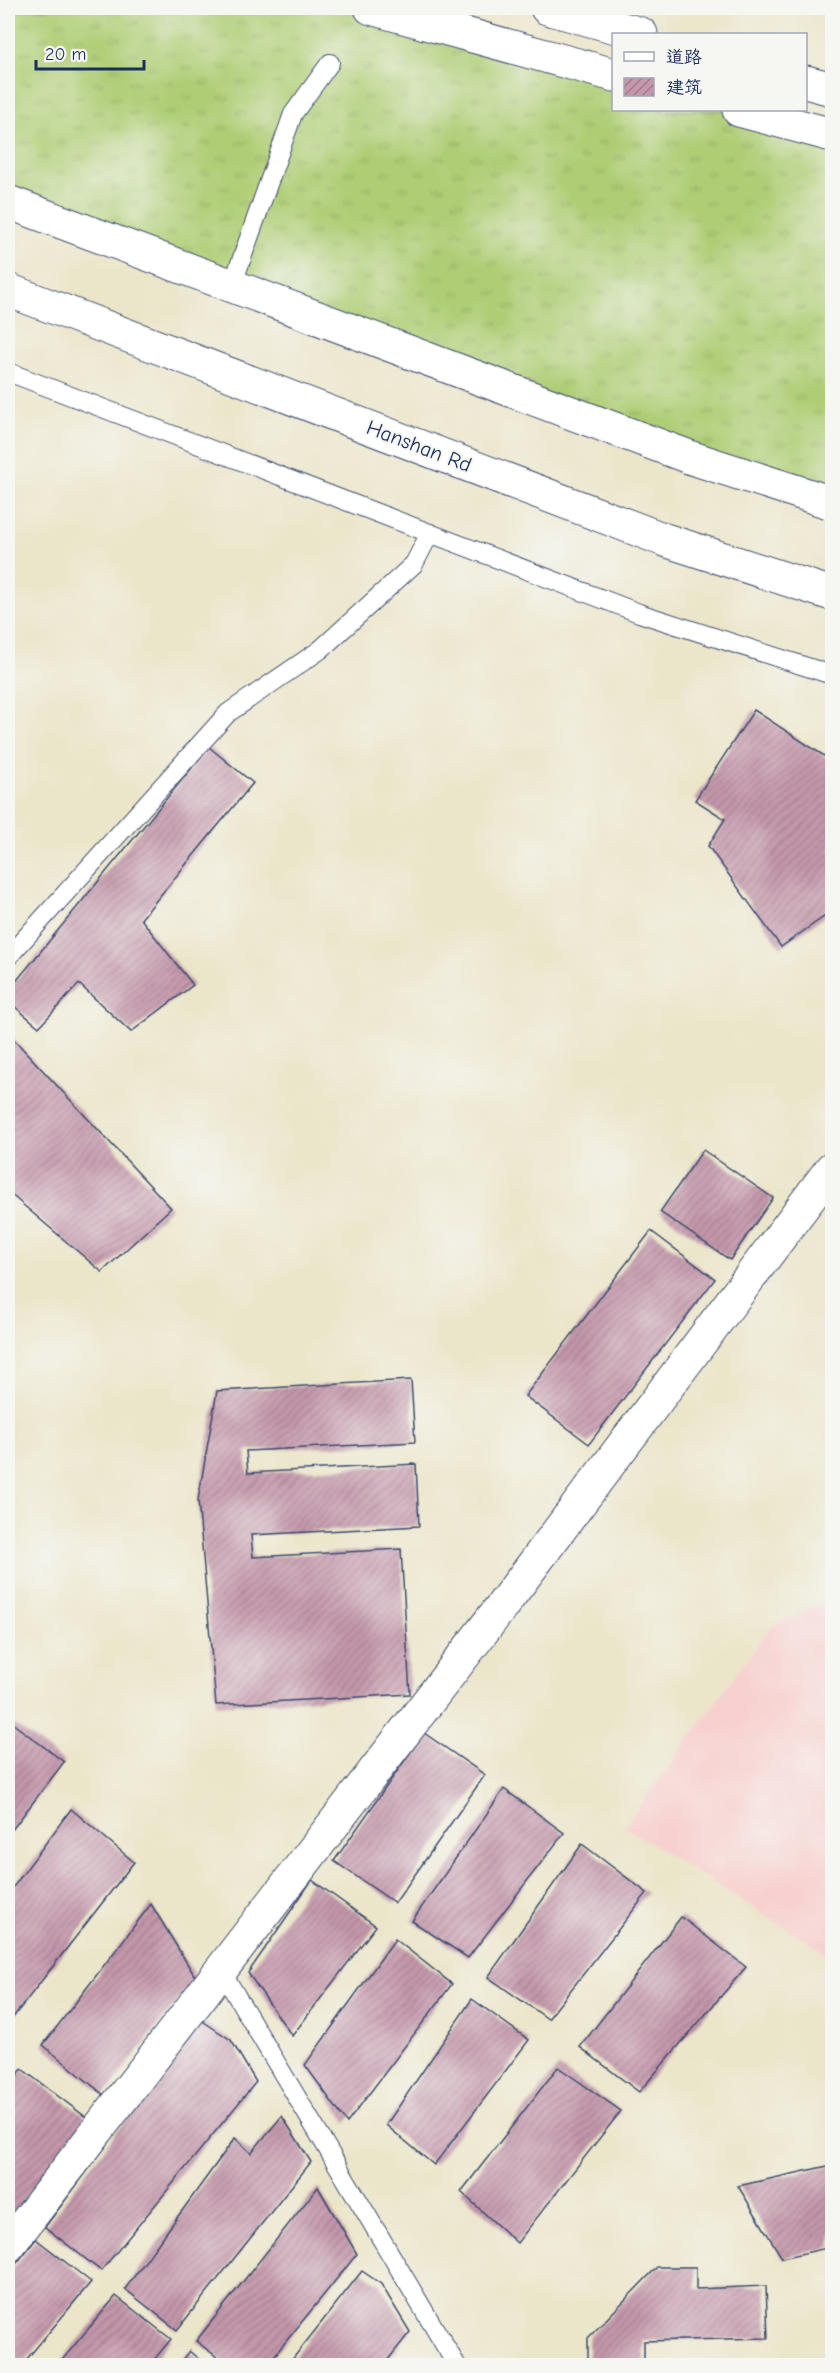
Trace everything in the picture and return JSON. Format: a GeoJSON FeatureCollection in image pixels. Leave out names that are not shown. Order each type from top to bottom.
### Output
{"type":"FeatureCollection","features":[{"type":"Feature","properties":{"kind":"main road"},"geometry":{"type":"LineString","coordinates":[[371,8],[612,74]]}},
{"type":"Feature","properties":{"kind":"main road"},"geometry":{"type":"LineString","coordinates":[[547,8],[637,33]]}},
{"type":"Feature","properties":{"kind":"main road"},"geometry":{"type":"LineString","coordinates":[[807,82],[832,89]]}},
{"type":"Feature","properties":{"kind":"main road"},"geometry":{"type":"LineString","coordinates":[[744,111],[832,135]]}},
{"type":"Feature","properties":{"kind":"main road"},"geometry":{"type":"LineString","coordinates":[[8,202],[692,458],[832,503]]}},
{"type":"Feature","properties":{"kind":"main road","name":"Hanshan Rd"},"geometry":{"type":"LineString","coordinates":[[8,290],[665,540],[832,594]]}},
{"type":"Feature","properties":{"kind":"main road"},"geometry":{"type":"LineString","coordinates":[[8,2246],[498,1611],[832,1168]]}},
{"type":"Feature","properties":{"kind":"lane"},"geometry":{"type":"LineString","coordinates":[[232,286],[293,114],[330,63]]}},
{"type":"Feature","properties":{"kind":"lane"},"geometry":{"type":"LineString","coordinates":[[8,372],[639,613],[832,675]]}},
{"type":"Feature","properties":{"kind":"lane"},"geometry":{"type":"LineString","coordinates":[[8,957],[228,713],[320,650],[414,564],[430,533]]}},
{"type":"Feature","properties":{"kind":"lane"},"geometry":{"type":"LineString","coordinates":[[221,1970],[457,2366]]}},
{"type":"Feature","properties":{"kind":"shaded area"},"geometry":{"type":"Polygon","coordinates":[[[832,1599],[832,1957],[625,1827],[771,1626],[832,1599]]]}},
{"type":"Feature","properties":{"kind":"green space"},"geometry":{"type":"Polygon","coordinates":[[[8,8],[371,8],[612,75],[612,111],[743,111],[832,135],[832,503],[8,202],[8,8]]]}},
{"type":"Feature","properties":{"kind":"building"},"geometry":{"type":"Polygon","coordinates":[[[754,710],[832,761],[832,917],[828,914],[781,947],[708,846],[725,819],[695,800],[754,710]]]}},
{"type":"Feature","properties":{"kind":"building"},"geometry":{"type":"Polygon","coordinates":[[[209,747],[253,783],[141,919],[193,985],[131,1032],[79,984],[39,1027],[8,1001],[8,991],[209,747]]]}},
{"type":"Feature","properties":{"kind":"building"},"geometry":{"type":"Polygon","coordinates":[[[8,1033],[171,1208],[102,1272],[8,1192],[8,1033]]]}},
{"type":"Feature","properties":{"kind":"building"},"geometry":{"type":"Polygon","coordinates":[[[703,1150],[773,1198],[730,1260],[660,1212],[703,1150]]]}},
{"type":"Feature","properties":{"kind":"building"},"geometry":{"type":"Polygon","coordinates":[[[651,1231],[715,1279],[589,1444],[525,1396],[651,1231]]]}},
{"type":"Feature","properties":{"kind":"building"},"geometry":{"type":"Polygon","coordinates":[[[411,1380],[415,1442],[246,1451],[248,1473],[416,1464],[419,1526],[251,1535],[253,1557],[401,1549],[410,1694],[216,1705],[198,1500],[217,1391],[411,1380]]]}},
{"type":"Feature","properties":{"kind":"building"},"geometry":{"type":"Polygon","coordinates":[[[8,1720],[64,1762],[8,1835],[8,1720]]]}},
{"type":"Feature","properties":{"kind":"building"},"geometry":{"type":"Polygon","coordinates":[[[424,1733],[485,1775],[395,1903],[334,1861],[424,1733]]]}},
{"type":"Feature","properties":{"kind":"building"},"geometry":{"type":"Polygon","coordinates":[[[504,1789],[564,1833],[468,1958],[412,1921],[504,1789]]]}},
{"type":"Feature","properties":{"kind":"building"},"geometry":{"type":"Polygon","coordinates":[[[71,1809],[134,1862],[11,2020],[8,2017],[8,1894],[71,1809]]]}},
{"type":"Feature","properties":{"kind":"building"},"geometry":{"type":"Polygon","coordinates":[[[582,1844],[647,1893],[548,2019],[488,1977],[582,1844]]]}},
{"type":"Feature","properties":{"kind":"building"},"geometry":{"type":"Polygon","coordinates":[[[312,1880],[376,1926],[292,2036],[248,1973],[312,1880]]]}},
{"type":"Feature","properties":{"kind":"building"},"geometry":{"type":"Polygon","coordinates":[[[151,1904],[196,1978],[104,2095],[43,2045],[151,1904]]]}},
{"type":"Feature","properties":{"kind":"building"},"geometry":{"type":"Polygon","coordinates":[[[681,1917],[746,1967],[639,2092],[580,2047],[681,1917]]]}},
{"type":"Feature","properties":{"kind":"building"},"geometry":{"type":"Polygon","coordinates":[[[395,1939],[452,1984],[347,2123],[305,2065],[395,1939]]]}},
{"type":"Feature","properties":{"kind":"building"},"geometry":{"type":"Polygon","coordinates":[[[472,1999],[529,2040],[434,2165],[386,2125],[472,1999]]]}},
{"type":"Feature","properties":{"kind":"building"},"geometry":{"type":"Polygon","coordinates":[[[201,2020],[231,2040],[256,2082],[101,2271],[45,2227],[201,2020]]]}},
{"type":"Feature","properties":{"kind":"building"},"geometry":{"type":"Polygon","coordinates":[[[558,2067],[621,2111],[517,2243],[461,2192],[558,2067]]]}},
{"type":"Feature","properties":{"kind":"building"},"geometry":{"type":"Polygon","coordinates":[[[22,2069],[87,2118],[8,2220],[8,2087],[22,2069]]]}},
{"type":"Feature","properties":{"kind":"building"},"geometry":{"type":"Polygon","coordinates":[[[282,2116],[311,2162],[177,2330],[125,2289],[235,2138],[251,2153],[282,2116]]]}},
{"type":"Feature","properties":{"kind":"building"},"geometry":{"type":"Polygon","coordinates":[[[832,2165],[832,2247],[782,2258],[738,2186],[832,2165]]]}},
{"type":"Feature","properties":{"kind":"building"},"geometry":{"type":"Polygon","coordinates":[[[318,2187],[357,2254],[266,2366],[229,2366],[196,2341],[318,2187]]]}},
{"type":"Feature","properties":{"kind":"building"},"geometry":{"type":"Polygon","coordinates":[[[36,2239],[91,2282],[21,2366],[8,2366],[8,2274],[36,2239]]]}},
{"type":"Feature","properties":{"kind":"building"},"geometry":{"type":"Polygon","coordinates":[[[657,2267],[696,2267],[696,2289],[766,2286],[768,2338],[644,2341],[644,2366],[588,2366],[588,2338],[657,2267]]]}},
{"type":"Feature","properties":{"kind":"building"},"geometry":{"type":"Polygon","coordinates":[[[362,2271],[381,2284],[410,2332],[383,2366],[287,2366],[362,2271]]]}},
{"type":"Feature","properties":{"kind":"building"},"geometry":{"type":"Polygon","coordinates":[[[116,2296],[171,2339],[149,2366],[57,2366],[116,2296]]]}},
{"type":"Feature","properties":{"kind":"building"},"geometry":{"type":"Polygon","coordinates":[[[189,2351],[207,2366],[177,2366],[189,2351]]]}}]}
